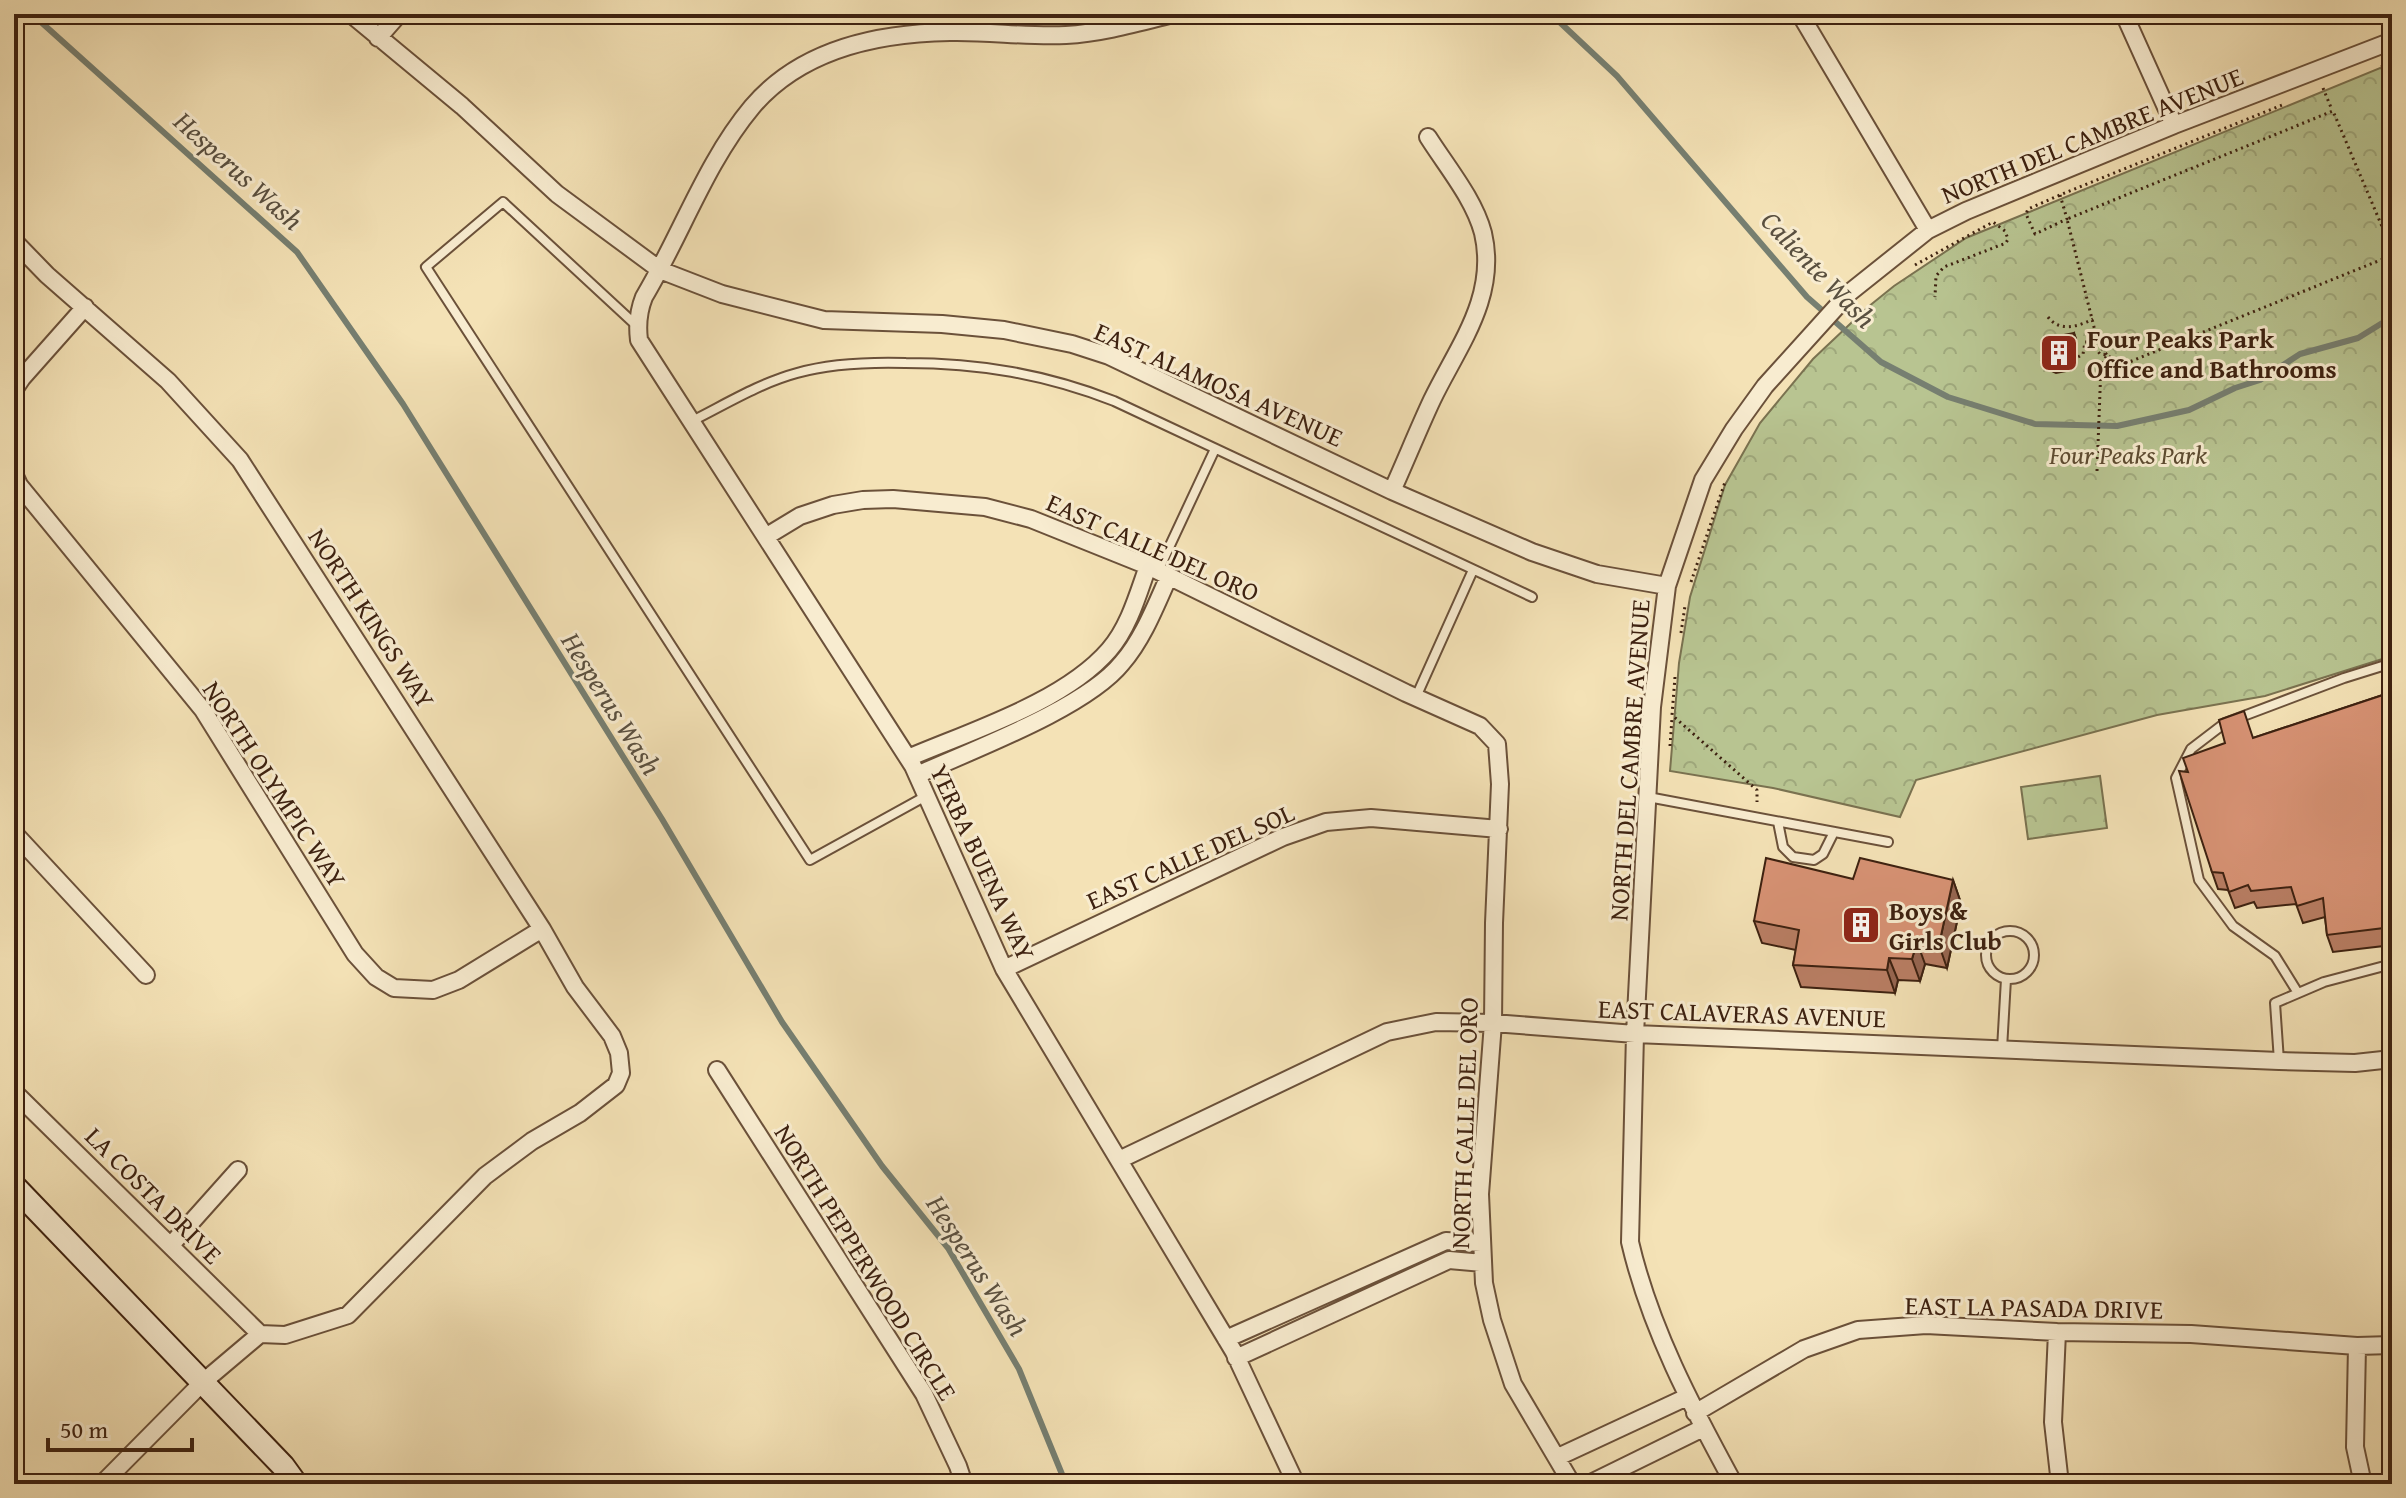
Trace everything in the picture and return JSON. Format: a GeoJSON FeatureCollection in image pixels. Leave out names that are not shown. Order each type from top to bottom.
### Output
{"type":"FeatureCollection","features":[{"type":"Feature","properties":{"kind":"main road"},"geometry":{"type":"LineString","coordinates":[[14,1186],[283,1466],[296,1484]]}},
{"type":"Feature","properties":{"kind":"street","name":"EAST ALAMOSA AVENUE"},"geometry":{"type":"LineString","coordinates":[[351,14],[462,106],[557,194],[660,270],[722,294],[824,320],[942,324],[1004,330],[1072,344],[1144,371],[1392,491],[1532,552],[1597,574],[1667,586]]}},
{"type":"Feature","properties":{"kind":"street"},"geometry":{"type":"LineString","coordinates":[[378,38],[399,14]]}},
{"type":"Feature","properties":{"kind":"street"},"geometry":{"type":"LineString","coordinates":[[637,327],[638,310],[727,140],[754,105],[814,58],[848,45],[896,35],[951,32],[1029,36],[1095,33],[1173,14]]}},
{"type":"Feature","properties":{"kind":"street"},"geometry":{"type":"LineString","coordinates":[[1800,14],[1928,230]]}},
{"type":"Feature","properties":{"kind":"street"},"geometry":{"type":"LineString","coordinates":[[2124,14],[2174,125]]}},
{"type":"Feature","properties":{"kind":"street","name":"NORTH DEL CAMBRE AVENUE"},"geometry":{"type":"LineString","coordinates":[[1734,1484],[1687,1397],[1651,1313],[1630,1242],[1635,1034],[1652,707],[1667,586],[1703,480],[1765,386],[1849,293],[1928,230],[1966,211],[2174,125],[2392,41]]}},
{"type":"Feature","properties":{"kind":"street"},"geometry":{"type":"LineString","coordinates":[[1392,491],[1433,398],[1477,312],[1487,279],[1483,234],[1476,212],[1428,137]]}},
{"type":"Feature","properties":{"kind":"street","name":"NORTH KINGS WAY"},"geometry":{"type":"LineString","coordinates":[[14,241],[47,275],[168,381],[240,460],[542,929],[575,987],[612,1036],[619,1053],[621,1073],[616,1085],[580,1113],[532,1141],[485,1176],[348,1315],[285,1335],[260,1334]]}},
{"type":"Feature","properties":{"kind":"street"},"geometry":{"type":"LineString","coordinates":[[14,390],[85,307]]}},
{"type":"Feature","properties":{"kind":"street","name":"YERBA BUENA WAY"},"geometry":{"type":"LineString","coordinates":[[637,327],[639,340],[908,758],[1004,969],[1226,1339],[1296,1484]]}},
{"type":"Feature","properties":{"kind":"street","name":"NORTH OLYMPIC WAY"},"geometry":{"type":"LineString","coordinates":[[14,474],[19,485],[203,710],[348,943],[376,977],[394,988],[433,990],[459,980],[542,929]]}},
{"type":"Feature","properties":{"kind":"street","name":"EAST CALLE DEL ORO"},"geometry":{"type":"LineString","coordinates":[[767,536],[800,516],[833,505],[863,500],[985,507],[1031,519],[1159,571],[1480,726],[1497,744]]}},
{"type":"Feature","properties":{"kind":"street"},"geometry":{"type":"LineString","coordinates":[[908,758],[1039,702],[1086,673],[1111,648],[1159,571]]}},
{"type":"Feature","properties":{"kind":"street"},"geometry":{"type":"LineString","coordinates":[[917,775],[1047,716],[1099,685],[1122,664],[1156,604],[1159,571]]}},
{"type":"Feature","properties":{"kind":"street","name":"NORTH CALLE DEL ORO"},"geometry":{"type":"LineString","coordinates":[[1497,744],[1499,829],[1493,1023],[1480,1194],[1483,1263],[1492,1320],[1513,1384],[1572,1484]]}},
{"type":"Feature","properties":{"kind":"street","name":"EAST CALLE DEL SOL"},"geometry":{"type":"LineString","coordinates":[[1004,969],[1283,837],[1326,822],[1371,818],[1499,829]]}},
{"type":"Feature","properties":{"kind":"street"},"geometry":{"type":"LineString","coordinates":[[15,834],[146,975]]}},
{"type":"Feature","properties":{"kind":"street","name":"EAST CALAVERAS AVENUE"},"geometry":{"type":"LineString","coordinates":[[1119,1160],[1387,1032],[1436,1022],[1493,1023],[1635,1034],[2279,1061],[2355,1063],[2392,1059]]}},
{"type":"Feature","properties":{"kind":"street","name":"NORTH PEPPERWOOD CIRCLE"},"geometry":{"type":"LineString","coordinates":[[717,1070],[924,1394],[964,1484]]}},
{"type":"Feature","properties":{"kind":"street","name":"LA COSTA DRIVE"},"geometry":{"type":"LineString","coordinates":[[14,1092],[260,1334]]}},
{"type":"Feature","properties":{"kind":"street"},"geometry":{"type":"LineString","coordinates":[[171,1245],[238,1170]]}},
{"type":"Feature","properties":{"kind":"street"},"geometry":{"type":"LineString","coordinates":[[1226,1339],[1446,1241],[1481,1243]]}},
{"type":"Feature","properties":{"kind":"street"},"geometry":{"type":"LineString","coordinates":[[1236,1358],[1449,1260],[1483,1263]]}},
{"type":"Feature","properties":{"kind":"street","name":"EAST LA PASADA DRIVE"},"geometry":{"type":"LineString","coordinates":[[1695,1413],[1804,1349],[1858,1330],[1926,1325],[2057,1332],[2191,1334],[2357,1346],[2392,1345]]}},
{"type":"Feature","properties":{"kind":"street"},"geometry":{"type":"LineString","coordinates":[[2057,1332],[2053,1422],[2060,1484]]}},
{"type":"Feature","properties":{"kind":"street"},"geometry":{"type":"LineString","coordinates":[[102,1484],[202,1383],[260,1334]]}},
{"type":"Feature","properties":{"kind":"street"},"geometry":{"type":"LineString","coordinates":[[2357,1346],[2355,1447],[2363,1484]]}},
{"type":"Feature","properties":{"kind":"street"},"geometry":{"type":"LineString","coordinates":[[1558,1457],[1687,1397]]}},
{"type":"Feature","properties":{"kind":"street"},"geometry":{"type":"LineString","coordinates":[[1589,1484],[1703,1428]]}},
{"type":"Feature","properties":{"kind":"lane"},"geometry":{"type":"LineString","coordinates":[[637,327],[503,202],[426,267],[810,860],[926,796]]}},
{"type":"Feature","properties":{"kind":"lane"},"geometry":{"type":"LineString","coordinates":[[692,421],[767,383],[811,369],[873,362],[939,363],[1012,370],[1078,387],[1532,597]]}},
{"type":"Feature","properties":{"kind":"lane"},"geometry":{"type":"LineString","coordinates":[[1159,571],[1215,449]]}},
{"type":"Feature","properties":{"kind":"lane"},"geometry":{"type":"LineString","coordinates":[[1416,697],[1473,570]]}},
{"type":"Feature","properties":{"kind":"lane"},"geometry":{"type":"LineString","coordinates":[[2298,993],[2275,956],[2233,926],[2199,880],[2176,778],[2191,749],[2225,723],[2392,663]]}},
{"type":"Feature","properties":{"kind":"lane"},"geometry":{"type":"LineString","coordinates":[[1648,797],[1888,842]]}},
{"type":"Feature","properties":{"kind":"lane"},"geometry":{"type":"LineString","coordinates":[[1778,822],[1783,847],[1793,857],[1814,860],[1823,854],[1834,832]]}},
{"type":"Feature","properties":{"kind":"lane"},"geometry":{"type":"LineString","coordinates":[[2008,931],[2017,932],[2030,941],[2034,956],[2028,971],[2014,979],[2006,979],[1992,972],[1985,958],[1985,950],[1994,936],[2008,931]]}},
{"type":"Feature","properties":{"kind":"lane"},"geometry":{"type":"LineString","coordinates":[[2279,1061],[2275,1003],[2324,982],[2392,964]]}},
{"type":"Feature","properties":{"kind":"lane"},"geometry":{"type":"LineString","coordinates":[[2002,1049],[2006,979]]}},
{"type":"Feature","properties":{"kind":"path"},"geometry":{"type":"LineString","coordinates":[[2379,65],[2392,70]]}},
{"type":"Feature","properties":{"kind":"path"},"geometry":{"type":"LineString","coordinates":[[2060,195],[2100,346],[2117,362],[2127,363],[2390,256],[2392,250],[2323,88]]}},
{"type":"Feature","properties":{"kind":"path"},"geometry":{"type":"LineString","coordinates":[[2294,99],[2028,209],[2027,218],[2035,234],[2333,111]]}},
{"type":"Feature","properties":{"kind":"path"},"geometry":{"type":"LineString","coordinates":[[1914,266],[1993,222],[2005,231],[2006,243],[1944,267],[1936,276],[1935,297]]}},
{"type":"Feature","properties":{"kind":"path"},"geometry":{"type":"LineString","coordinates":[[2048,317],[2053,324],[2062,327],[2093,319]]}},
{"type":"Feature","properties":{"kind":"path"},"geometry":{"type":"LineString","coordinates":[[2073,360],[2083,354],[2085,342],[2090,342],[2100,354],[2107,355]]}},
{"type":"Feature","properties":{"kind":"path"},"geometry":{"type":"LineString","coordinates":[[2097,471],[2100,372],[2107,355]]}},
{"type":"Feature","properties":{"kind":"path"},"geometry":{"type":"LineString","coordinates":[[1691,582],[1728,476]]}},
{"type":"Feature","properties":{"kind":"path"},"geometry":{"type":"LineString","coordinates":[[1680,638],[1685,606]]}},
{"type":"Feature","properties":{"kind":"path"},"geometry":{"type":"LineString","coordinates":[[1676,676],[1672,715],[1757,790],[1758,807]]}},
{"type":"Feature","properties":{"kind":"green space","name":"Four Peaks Park"},"geometry":{"type":"Polygon","coordinates":[[[2380,68],[2390,72],[2392,78],[2392,656],[2265,696],[2157,715],[1916,780],[1900,817],[1773,788],[1670,771],[1679,663],[1690,597],[1725,485],[1760,423],[1813,359],[1894,286],[1966,238],[2380,68]]]}},
{"type":"Feature","properties":{"kind":"green space"},"geometry":{"type":"Polygon","coordinates":[[[2100,776],[2107,828],[2028,839],[2021,787],[2100,776]]]}},
{"type":"Feature","properties":{"kind":"building","name":"Four Peaks Park Office and Bathrooms"},"geometry":{"type":"Polygon","coordinates":[[[2074,333],[2070,364],[2054,368],[2041,361],[2043,339],[2074,333]]]}},
{"type":"Feature","properties":{"kind":"building"},"geometry":{"type":"Polygon","coordinates":[[[2392,692],[2392,927],[2327,935],[2323,898],[2297,906],[2291,887],[2251,891],[2248,885],[2229,892],[2223,873],[2212,872],[2179,771],[2188,772],[2183,758],[2225,743],[2219,720],[2244,711],[2253,738],[2392,692]]]}},
{"type":"Feature","properties":{"kind":"building","name":"Boys & Girls Club"},"geometry":{"type":"Polygon","coordinates":[[[1766,858],[1853,879],[1860,858],[1953,880],[1939,945],[1917,942],[1912,959],[1889,958],[1887,970],[1793,965],[1799,930],[1754,921],[1766,858]]]}},
{"type":"Feature","properties":{"kind":"waterway","name":"Hesperus Wash"},"geometry":{"type":"LineString","coordinates":[[32,14],[297,252],[403,404],[662,819],[782,1022],[882,1166],[948,1248],[1019,1369],[1066,1484]]}},
{"type":"Feature","properties":{"kind":"waterway","name":"Caliente Wash"},"geometry":{"type":"LineString","coordinates":[[1551,14],[1617,76],[1807,297],[1881,362],[1948,397],[2035,424],[2117,426],[2189,410],[2260,380],[2300,354],[2358,338],[2392,317]]}},
{"type":"Feature","properties":{"kind":"place","name":"Four Peaks Park Office and Bathrooms"},"geometry":{"type":"Point","coordinates":[2059,353]}},
{"type":"Feature","properties":{"kind":"place","name":"Boys & Girls Club"},"geometry":{"type":"Point","coordinates":[1861,925]}}]}
